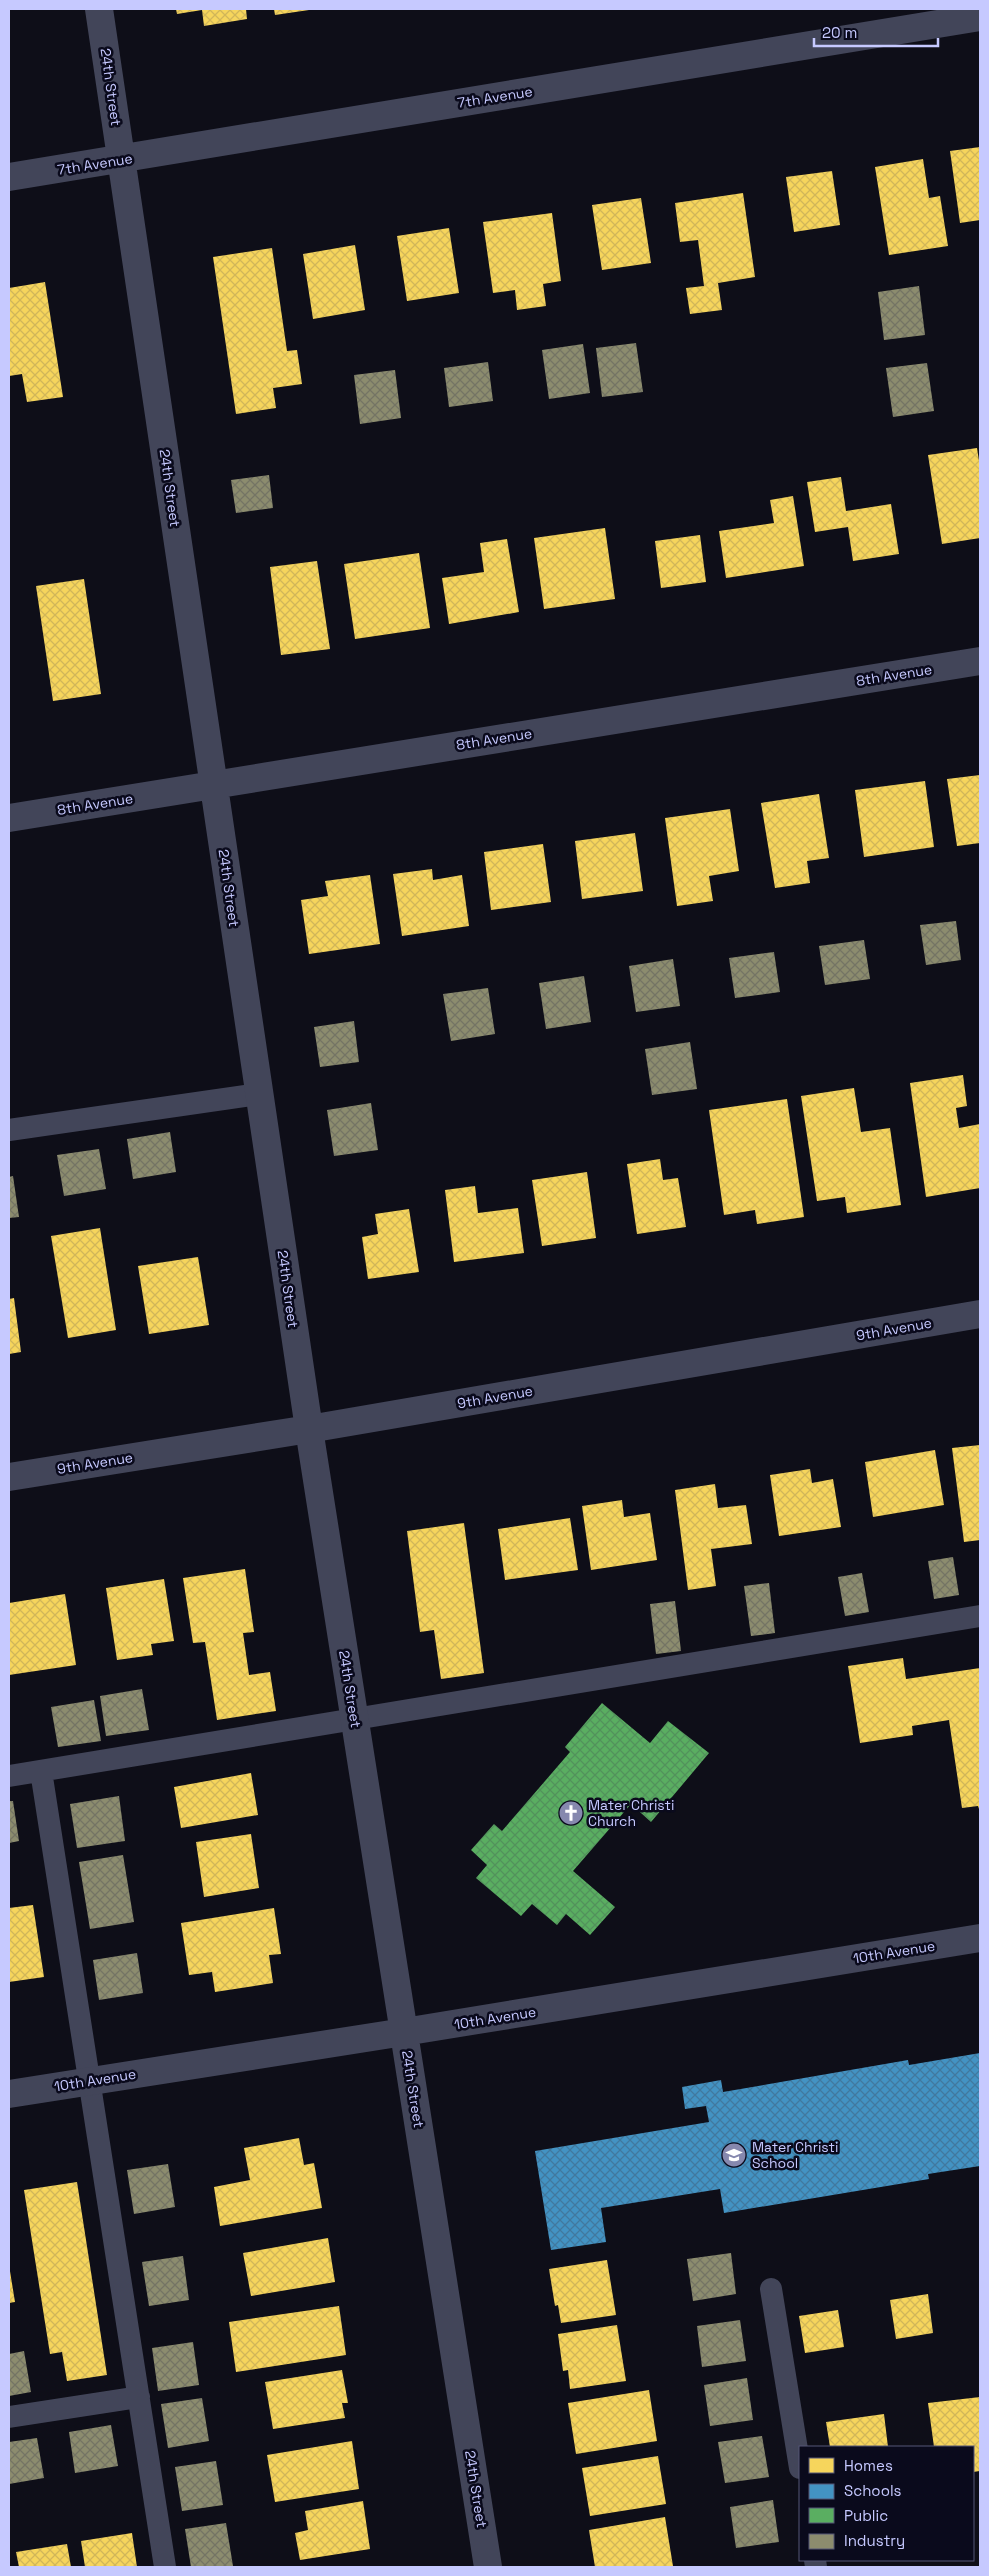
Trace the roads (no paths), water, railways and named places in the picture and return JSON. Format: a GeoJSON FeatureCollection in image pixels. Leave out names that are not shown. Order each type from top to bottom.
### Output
{"type":"FeatureCollection","features":[{"type":"Feature","properties":{"kind":"street","name":"24th Street"},"geometry":{"type":"LineString","coordinates":[[100,9],[309,1429],[488,2567]]}},
{"type":"Feature","properties":{"kind":"street","name":"7th Avenue"},"geometry":{"type":"LineString","coordinates":[[9,177],[980,16]]}},
{"type":"Feature","properties":{"kind":"street","name":"8th Avenue"},"geometry":{"type":"LineString","coordinates":[[9,818],[980,661]]}},
{"type":"Feature","properties":{"kind":"street","name":"9th Avenue"},"geometry":{"type":"LineString","coordinates":[[9,1477],[309,1429],[980,1314]]}},
{"type":"Feature","properties":{"kind":"street","name":"10th Avenue"},"geometry":{"type":"LineString","coordinates":[[9,2094],[980,1938]]}},
{"type":"Feature","properties":{"kind":"lane"},"geometry":{"type":"LineString","coordinates":[[9,1130],[259,1094]]}},
{"type":"Feature","properties":{"kind":"lane"},"geometry":{"type":"LineString","coordinates":[[9,1776],[980,1616]]}},
{"type":"Feature","properties":{"kind":"lane"},"geometry":{"type":"LineString","coordinates":[[41,1771],[91,2080],[165,2567]]}},
{"type":"Feature","properties":{"kind":"lane"},"geometry":{"type":"LineString","coordinates":[[771,2289],[799,2462]]}},
{"type":"Feature","properties":{"kind":"lane"},"geometry":{"type":"LineString","coordinates":[[9,2417],[139,2397]]}},
{"type":"Feature","properties":{"kind":"place","name":"Mater Christi Church"},"geometry":{"type":"Point","coordinates":[571,1813]}},
{"type":"Feature","properties":{"kind":"place","name":"Mater Christi School"},"geometry":{"type":"Point","coordinates":[734,2155]}}]}
